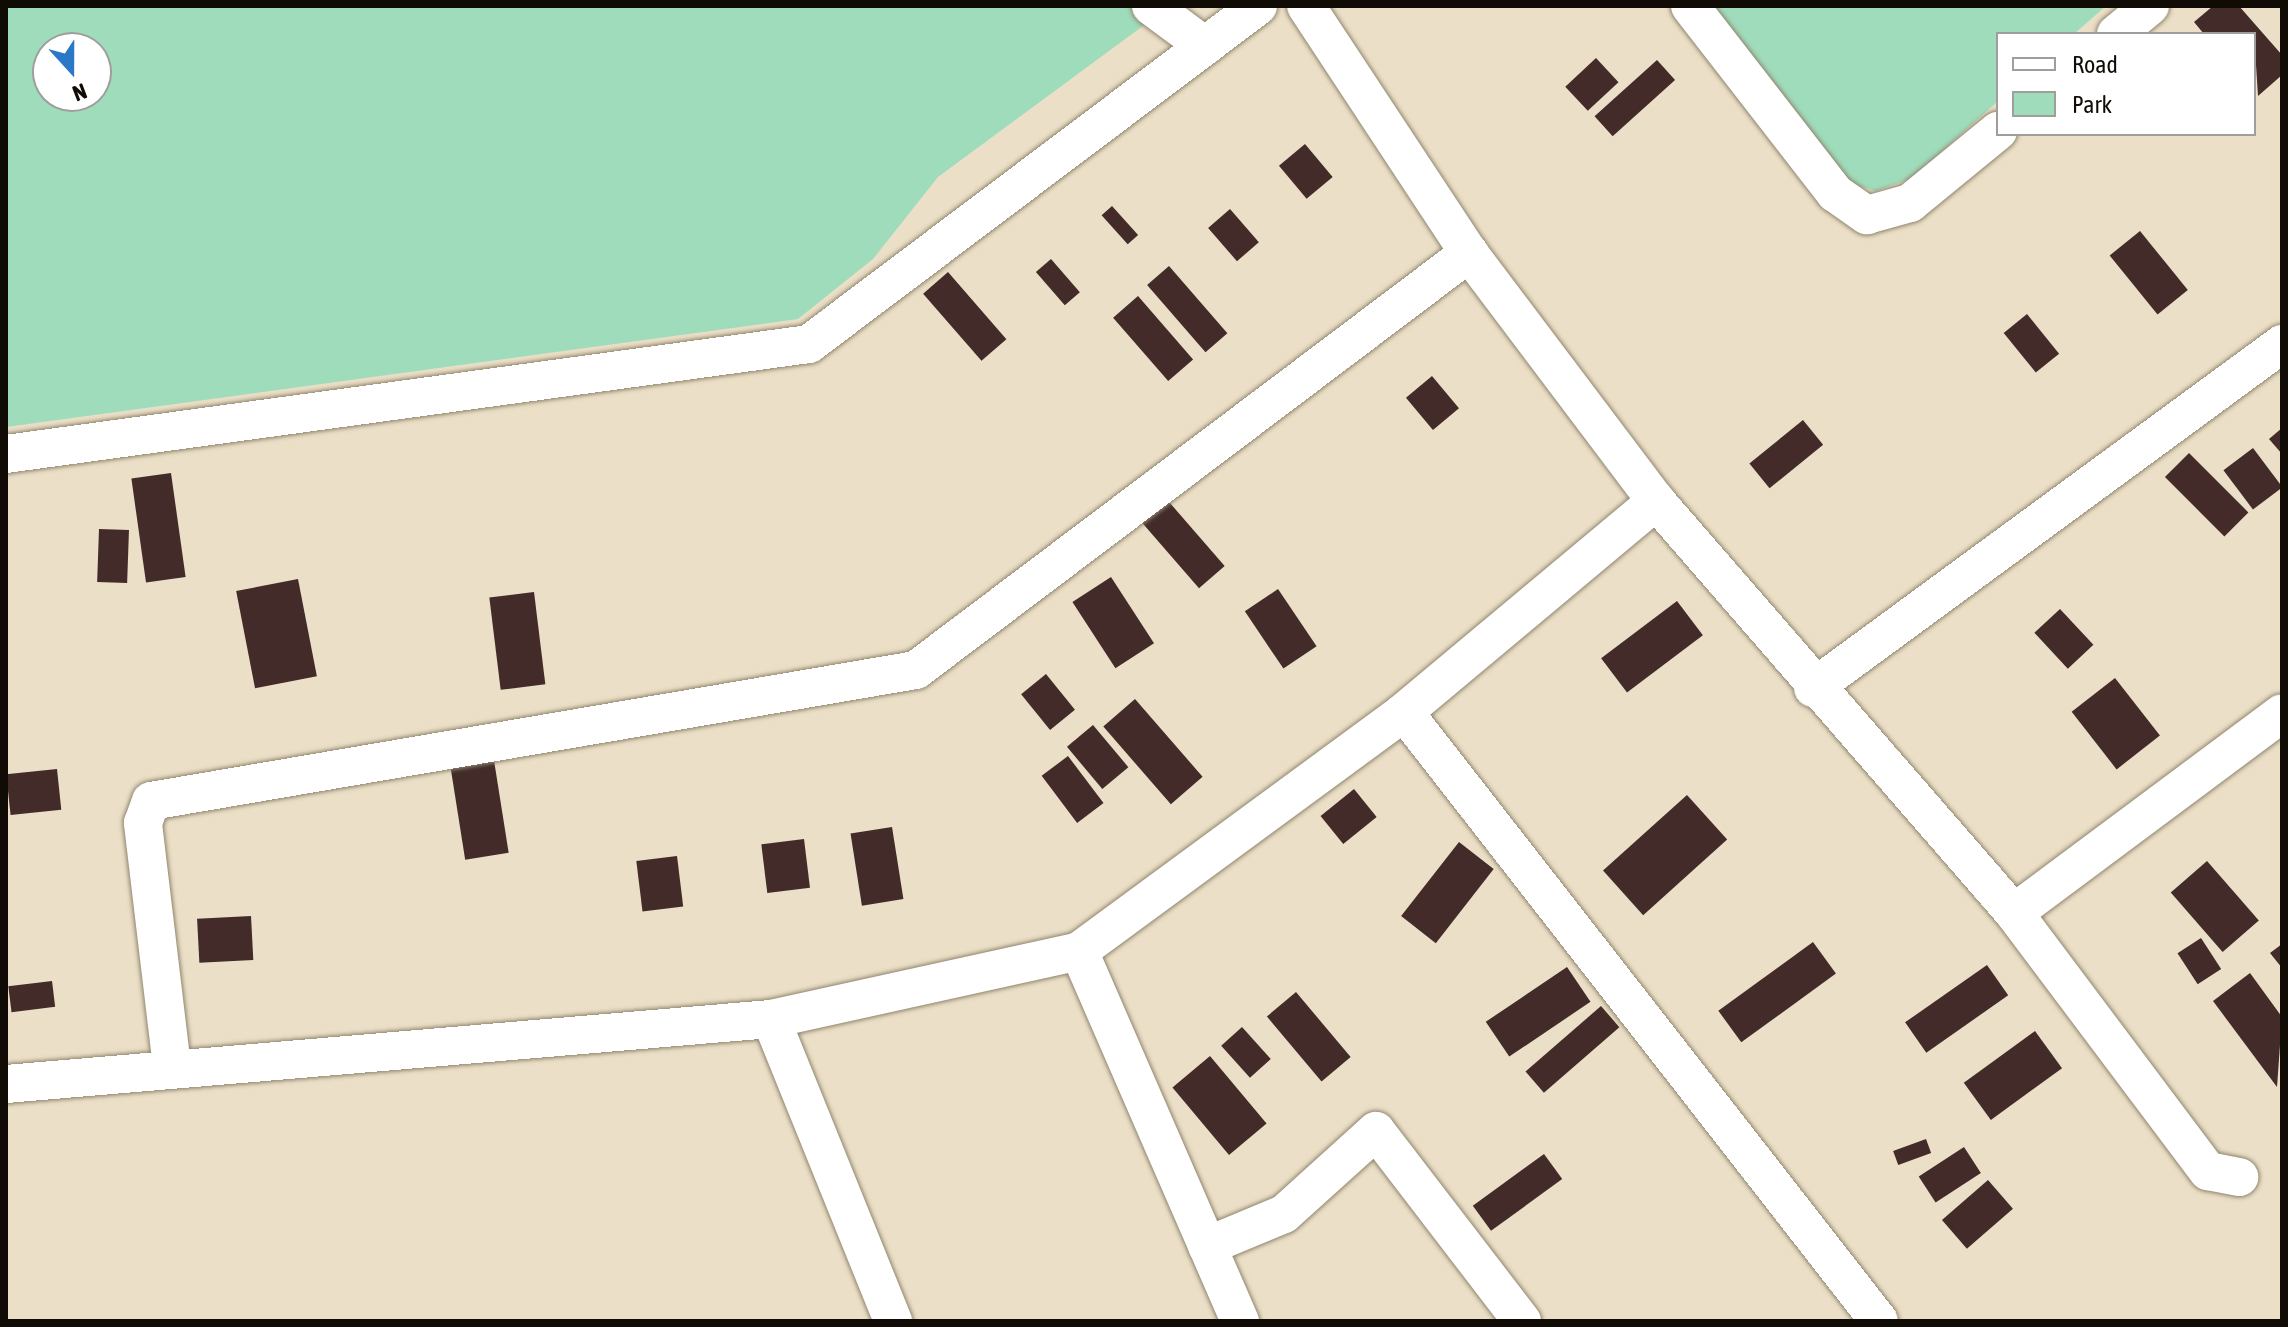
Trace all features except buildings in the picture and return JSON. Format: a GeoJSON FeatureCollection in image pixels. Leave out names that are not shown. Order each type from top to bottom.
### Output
{"type":"FeatureCollection","features":[{"type":"Feature","properties":{"kind":"street"},"geometry":{"type":"LineString","coordinates":[[1151,6],[1205,46]]}},
{"type":"Feature","properties":{"kind":"street"},"geometry":{"type":"LineString","coordinates":[[6,454],[809,344],[1258,6]]}},
{"type":"Feature","properties":{"kind":"street"},"geometry":{"type":"LineString","coordinates":[[1306,6],[1469,253],[1656,501],[1813,688],[2014,913],[2208,1171],[2239,1177]]}},
{"type":"Feature","properties":{"kind":"street"},"geometry":{"type":"LineString","coordinates":[[1690,6],[1835,193],[1867,215],[1910,203],[1996,133]]}},
{"type":"Feature","properties":{"kind":"street"},"geometry":{"type":"LineString","coordinates":[[2118,32],[2150,6]]}},
{"type":"Feature","properties":{"kind":"street"},"geometry":{"type":"LineString","coordinates":[[172,1067],[143,823],[151,801],[916,670],[1469,253]]}},
{"type":"Feature","properties":{"kind":"street"},"geometry":{"type":"LineString","coordinates":[[1813,688],[2282,344]]}},
{"type":"Feature","properties":{"kind":"street"},"geometry":{"type":"LineString","coordinates":[[6,1084],[172,1067],[771,1019],[1079,951],[1404,712],[1656,501]]}},
{"type":"Feature","properties":{"kind":"street"},"geometry":{"type":"LineString","coordinates":[[1404,712],[1879,1321]]}},
{"type":"Feature","properties":{"kind":"street"},"geometry":{"type":"LineString","coordinates":[[2014,913],[2282,713]]}},
{"type":"Feature","properties":{"kind":"street"},"geometry":{"type":"LineString","coordinates":[[1079,951],[1240,1321]]}},
{"type":"Feature","properties":{"kind":"street"},"geometry":{"type":"LineString","coordinates":[[771,1019],[893,1321]]}},
{"type":"Feature","properties":{"kind":"street"},"geometry":{"type":"LineString","coordinates":[[1207,1246],[1284,1214],[1376,1131],[1522,1321]]}},
{"type":"Feature","properties":{"kind":"green space"},"geometry":{"type":"Polygon","coordinates":[[[6,6],[1170,6],[938,177],[873,259],[798,319],[6,427],[6,6]]]}},
{"type":"Feature","properties":{"kind":"green space"},"geometry":{"type":"Polygon","coordinates":[[[1707,6],[2106,6],[2076,32],[1996,32],[1996,103],[1912,178],[1876,191],[1841,181],[1707,6]]]}}]}
